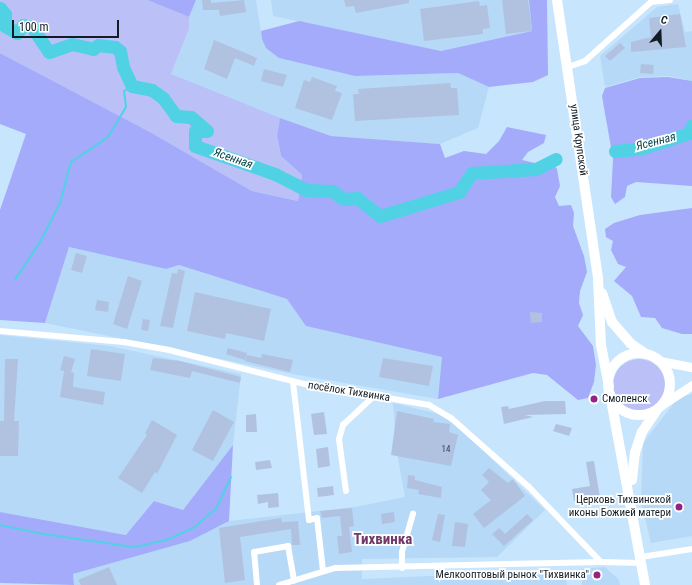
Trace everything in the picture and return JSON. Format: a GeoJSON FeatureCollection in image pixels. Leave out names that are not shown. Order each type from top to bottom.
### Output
{"type":"FeatureCollection","features":[{"type":"Feature","properties":{"kind":"main road","name":"улица Крупской"},"geometry":{"type":"LineString","coordinates":[[557,0],[598,279],[601,345],[631,500]]}},
{"type":"Feature","properties":{"kind":"main road","name":"улица Крупской"},"geometry":{"type":"LineString","coordinates":[[598,279],[612,322],[630,343],[648,355]]}},
{"type":"Feature","properties":{"kind":"main road"},"geometry":{"type":"LineString","coordinates":[[692,367],[660,361],[648,355],[632,355],[617,363],[609,378],[609,390],[619,407],[633,414],[640,415],[659,407],[692,385]]}},
{"type":"Feature","properties":{"kind":"main road"},"geometry":{"type":"LineString","coordinates":[[645,585],[631,500],[635,453],[642,432],[659,407],[670,386],[667,373],[660,361]]}},
{"type":"Feature","properties":{"kind":"street"},"geometry":{"type":"LineString","coordinates":[[568,67],[586,62],[650,2],[670,0]]}},
{"type":"Feature","properties":{"kind":"street","name":"посёлок Тихвинка"},"geometry":{"type":"LineString","coordinates":[[0,331],[124,342],[169,350],[294,382],[429,405],[451,418],[529,487],[601,562]]}},
{"type":"Feature","properties":{"kind":"street"},"geometry":{"type":"LineString","coordinates":[[294,382],[309,520],[317,518],[323,571]]}},
{"type":"Feature","properties":{"kind":"street"},"geometry":{"type":"LineString","coordinates":[[346,491],[339,439],[342,425],[374,396]]}},
{"type":"Feature","properties":{"kind":"street"},"geometry":{"type":"LineString","coordinates":[[402,568],[402,552],[413,514]]}},
{"type":"Feature","properties":{"kind":"street"},"geometry":{"type":"LineString","coordinates":[[257,585],[254,552],[288,546],[294,580]]}},
{"type":"Feature","properties":{"kind":"street"},"geometry":{"type":"LineString","coordinates":[[279,585],[335,568],[402,568],[641,560],[692,549]]}},
{"type":"Feature","properties":{"kind":"shaded area"},"geometry":{"type":"Polygon","coordinates":[[[0,0],[147,0],[189,17],[189,29],[171,74],[280,118],[277,135],[281,156],[302,175],[298,201],[252,191],[150,132],[0,53],[0,0]]]}},
{"type":"Feature","properties":{"kind":"shaded area"},"geometry":{"type":"Polygon","coordinates":[[[147,0],[196,0],[189,17],[147,0]]]}},
{"type":"Feature","properties":{"kind":"shaded area"},"geometry":{"type":"Polygon","coordinates":[[[196,0],[256,0],[262,39],[279,58],[355,76],[458,73],[489,87],[478,128],[440,144],[331,136],[251,108],[171,74],[189,29],[189,17],[196,0]]]}},
{"type":"Feature","properties":{"kind":"shaded area"},"geometry":{"type":"Polygon","coordinates":[[[271,0],[529,0],[532,31],[441,51],[273,16],[271,0]]]}},
{"type":"Feature","properties":{"kind":"shaded area"},"geometry":{"type":"Polygon","coordinates":[[[529,0],[547,0],[548,75],[533,82],[489,87],[458,73],[355,76],[279,58],[266,48],[262,39],[261,31],[299,21],[441,51],[532,31],[529,0]]]}},
{"type":"Feature","properties":{"kind":"shaded area"},"geometry":{"type":"Polygon","coordinates":[[[678,4],[685,32],[692,31],[692,81],[669,76],[640,77],[605,87],[600,56],[657,7],[678,4]]]}},
{"type":"Feature","properties":{"kind":"shaded area"},"geometry":{"type":"Polygon","coordinates":[[[0,53],[150,132],[252,191],[298,201],[302,175],[281,156],[277,135],[280,118],[331,136],[440,144],[445,158],[464,151],[486,154],[499,141],[507,127],[546,135],[544,143],[528,152],[522,160],[535,163],[549,158],[557,169],[560,186],[555,197],[559,206],[571,205],[574,213],[573,226],[584,256],[587,272],[580,291],[579,303],[583,315],[578,326],[593,346],[596,365],[594,382],[588,398],[578,400],[547,375],[533,373],[438,399],[442,357],[306,326],[287,299],[179,265],[166,269],[69,247],[45,323],[0,320],[0,210],[26,134],[0,124],[0,53]]]}},
{"type":"Feature","properties":{"kind":"shaded area"},"geometry":{"type":"Polygon","coordinates":[[[668,77],[692,81],[692,186],[636,182],[627,186],[625,197],[615,204],[611,197],[613,159],[602,96],[605,88],[640,78],[668,77]]]}},
{"type":"Feature","properties":{"kind":"shaded area"},"geometry":{"type":"Polygon","coordinates":[[[692,208],[692,334],[682,334],[662,328],[655,318],[641,317],[632,296],[614,281],[626,267],[618,264],[611,250],[613,241],[606,237],[605,229],[614,223],[640,215],[692,208]]]}},
{"type":"Feature","properties":{"kind":"shaded area"},"geometry":{"type":"Polygon","coordinates":[[[69,247],[166,269],[179,265],[287,299],[307,326],[443,357],[438,399],[298,375],[45,323],[69,247]]]}},
{"type":"Feature","properties":{"kind":"shaded area"},"geometry":{"type":"Polygon","coordinates":[[[0,335],[110,346],[241,374],[233,445],[183,510],[154,501],[127,535],[0,512],[0,335]]]}},
{"type":"Feature","properties":{"kind":"shaded area"},"geometry":{"type":"Polygon","coordinates":[[[639,359],[649,361],[657,367],[663,375],[665,385],[663,395],[657,403],[649,409],[639,411],[629,409],[621,403],[615,395],[613,385],[615,375],[621,367],[629,361],[639,359]]]}},
{"type":"Feature","properties":{"kind":"shaded area"},"geometry":{"type":"Polygon","coordinates":[[[692,394],[692,536],[651,543],[641,502],[643,443],[678,398],[692,394]]]}},
{"type":"Feature","properties":{"kind":"shaded area"},"geometry":{"type":"Polygon","coordinates":[[[393,403],[447,416],[545,510],[497,557],[362,559],[362,579],[565,570],[567,585],[74,585],[73,574],[190,541],[229,521],[355,507],[405,497],[396,448],[393,403]]]}},
{"type":"Feature","properties":{"kind":"shaded area"},"geometry":{"type":"Polygon","coordinates":[[[233,445],[229,521],[190,541],[73,574],[74,585],[0,583],[0,512],[126,535],[154,501],[183,510],[233,445]]]}},
{"type":"Feature","properties":{"kind":"shaded area","name":"Мелкооптовый рынок \"Тихвинка\""},"geometry":{"type":"Polygon","coordinates":[[[605,567],[619,580],[620,585],[582,585],[581,569],[605,567]]]}},
{"type":"Feature","properties":{"kind":"building"},"geometry":{"type":"Polygon","coordinates":[[[202,0],[211,0],[211,3],[244,0],[246,12],[220,16],[219,10],[203,10],[202,0]]]}},
{"type":"Feature","properties":{"kind":"building"},"geometry":{"type":"Polygon","coordinates":[[[344,0],[409,0],[409,3],[356,13],[354,6],[346,7],[344,0]]]}},
{"type":"Feature","properties":{"kind":"building"},"geometry":{"type":"Polygon","coordinates":[[[502,0],[528,0],[532,31],[506,34],[502,0]]]}},
{"type":"Feature","properties":{"kind":"building"},"geometry":{"type":"Polygon","coordinates":[[[479,1],[480,6],[487,5],[490,28],[483,29],[483,34],[424,41],[420,9],[479,1]]]}},
{"type":"Feature","properties":{"kind":"building"},"geometry":{"type":"Polygon","coordinates":[[[680,14],[686,47],[631,52],[631,42],[651,37],[649,18],[680,14]]]}},
{"type":"Feature","properties":{"kind":"building"},"geometry":{"type":"Polygon","coordinates":[[[214,40],[257,58],[254,66],[235,58],[227,79],[204,69],[214,40]]]}},
{"type":"Feature","properties":{"kind":"building"},"geometry":{"type":"Polygon","coordinates":[[[620,43],[625,48],[610,61],[605,56],[620,43]]]}},
{"type":"Feature","properties":{"kind":"building"},"geometry":{"type":"Polygon","coordinates":[[[641,64],[654,65],[653,74],[640,73],[641,64]]]}},
{"type":"Feature","properties":{"kind":"building"},"geometry":{"type":"Polygon","coordinates":[[[264,69],[287,75],[283,87],[261,81],[264,69]]]}},
{"type":"Feature","properties":{"kind":"building"},"geometry":{"type":"Polygon","coordinates":[[[312,77],[337,86],[335,91],[342,93],[332,120],[295,108],[304,80],[310,82],[312,77]]]}},
{"type":"Feature","properties":{"kind":"building"},"geometry":{"type":"Polygon","coordinates":[[[450,83],[451,88],[457,88],[459,115],[355,121],[353,94],[359,94],[358,89],[450,83]]]}},
{"type":"Feature","properties":{"kind":"building"},"geometry":{"type":"Polygon","coordinates":[[[76,253],[87,256],[82,273],[71,270],[76,253]]]}},
{"type":"Feature","properties":{"kind":"building"},"geometry":{"type":"Polygon","coordinates":[[[178,269],[185,271],[173,328],[160,326],[172,273],[177,274],[178,269]]]}},
{"type":"Feature","properties":{"kind":"building"},"geometry":{"type":"Polygon","coordinates":[[[128,276],[142,281],[127,329],[113,324],[128,276]]]}},
{"type":"Feature","properties":{"kind":"building"},"geometry":{"type":"Polygon","coordinates":[[[195,292],[271,309],[264,341],[226,333],[225,339],[187,331],[195,292]]]}},
{"type":"Feature","properties":{"kind":"building"},"geometry":{"type":"Polygon","coordinates":[[[97,300],[109,302],[108,312],[95,310],[97,300]]]}},
{"type":"Feature","properties":{"kind":"building"},"geometry":{"type":"Polygon","coordinates":[[[530,312],[542,313],[542,322],[531,323],[530,312]]]}},
{"type":"Feature","properties":{"kind":"building"},"geometry":{"type":"Polygon","coordinates":[[[143,319],[150,320],[148,331],[141,330],[143,319]]]}},
{"type":"Feature","properties":{"kind":"building"},"geometry":{"type":"Polygon","coordinates":[[[228,348],[247,353],[245,360],[226,354],[228,348]]]}},
{"type":"Feature","properties":{"kind":"building"},"geometry":{"type":"Polygon","coordinates":[[[91,349],[125,354],[121,381],[87,376],[91,349]]]}},
{"type":"Feature","properties":{"kind":"building"},"geometry":{"type":"Polygon","coordinates":[[[262,354],[293,360],[290,372],[245,361],[247,355],[261,358],[262,354]]]}},
{"type":"Feature","properties":{"kind":"building"},"geometry":{"type":"Polygon","coordinates":[[[64,356],[75,359],[71,372],[74,373],[73,387],[105,392],[103,405],[60,397],[64,371],[60,370],[64,356]]]}},
{"type":"Feature","properties":{"kind":"building"},"geometry":{"type":"Polygon","coordinates":[[[153,358],[180,361],[241,377],[240,383],[192,371],[190,378],[150,370],[153,358]]]}},
{"type":"Feature","properties":{"kind":"building"},"geometry":{"type":"Polygon","coordinates":[[[383,358],[433,366],[429,386],[379,377],[383,358]]]}},
{"type":"Feature","properties":{"kind":"building"},"geometry":{"type":"Polygon","coordinates":[[[5,359],[18,359],[14,421],[19,421],[18,456],[0,456],[0,421],[4,421],[5,359]]]}},
{"type":"Feature","properties":{"kind":"building"},"geometry":{"type":"Polygon","coordinates":[[[545,401],[565,401],[566,414],[525,415],[533,417],[504,424],[501,407],[508,406],[509,409],[545,401]]]}},
{"type":"Feature","properties":{"kind":"building"},"geometry":{"type":"Polygon","coordinates":[[[213,410],[234,422],[213,461],[192,450],[213,410]]]}},
{"type":"Feature","properties":{"kind":"building"},"geometry":{"type":"Polygon","coordinates":[[[397,411],[434,419],[433,422],[450,424],[449,432],[458,435],[451,466],[391,455],[397,411]]]}},
{"type":"Feature","properties":{"kind":"building"},"geometry":{"type":"Polygon","coordinates":[[[324,412],[327,434],[314,435],[311,414],[324,412]]]}},
{"type":"Feature","properties":{"kind":"building"},"geometry":{"type":"Polygon","coordinates":[[[256,414],[257,432],[246,432],[246,415],[256,414]]]}},
{"type":"Feature","properties":{"kind":"building"},"geometry":{"type":"Polygon","coordinates":[[[152,420],[177,435],[157,474],[155,472],[142,493],[118,478],[147,435],[145,433],[152,420]]]}},
{"type":"Feature","properties":{"kind":"building"},"geometry":{"type":"Polygon","coordinates":[[[556,424],[572,428],[569,436],[553,431],[556,424]]]}},
{"type":"Feature","properties":{"kind":"building"},"geometry":{"type":"Polygon","coordinates":[[[328,447],[330,466],[318,468],[316,449],[328,447]]]}},
{"type":"Feature","properties":{"kind":"building"},"geometry":{"type":"Polygon","coordinates":[[[270,460],[272,468],[256,470],[255,462],[270,460]]]}},
{"type":"Feature","properties":{"kind":"building"},"geometry":{"type":"Polygon","coordinates":[[[594,461],[600,498],[574,501],[572,489],[590,486],[586,462],[594,461]]]}},
{"type":"Feature","properties":{"kind":"building"},"geometry":{"type":"Polygon","coordinates":[[[489,468],[508,483],[513,479],[525,496],[484,528],[473,514],[491,500],[481,490],[489,482],[482,475],[489,468]]]}},
{"type":"Feature","properties":{"kind":"building"},"geometry":{"type":"Polygon","coordinates":[[[408,475],[415,476],[415,480],[442,487],[441,498],[418,494],[419,490],[407,488],[408,475]]]}},
{"type":"Feature","properties":{"kind":"building"},"geometry":{"type":"Polygon","coordinates":[[[333,486],[334,495],[318,497],[317,488],[333,486]]]}},
{"type":"Feature","properties":{"kind":"building"},"geometry":{"type":"Polygon","coordinates":[[[278,493],[279,507],[268,508],[268,502],[258,504],[257,495],[278,493]]]}},
{"type":"Feature","properties":{"kind":"building","name":"Церковь Тихвинской иконы Божией матери"},"geometry":{"type":"Polygon","coordinates":[[[677,501],[681,501],[683,502],[683,510],[677,511],[674,508],[674,504],[677,501]]]}},
{"type":"Feature","properties":{"kind":"building"},"geometry":{"type":"Polygon","coordinates":[[[352,508],[354,526],[349,527],[352,552],[339,554],[337,536],[342,536],[340,516],[322,518],[320,511],[352,508]]]}},
{"type":"Feature","properties":{"kind":"building"},"geometry":{"type":"Polygon","coordinates":[[[394,512],[395,522],[382,524],[381,514],[394,512]]]}},
{"type":"Feature","properties":{"kind":"building"},"geometry":{"type":"Polygon","coordinates":[[[438,514],[445,515],[440,542],[432,540],[438,514]]]}},
{"type":"Feature","properties":{"kind":"building"},"geometry":{"type":"Polygon","coordinates":[[[527,514],[533,520],[504,546],[492,534],[499,528],[505,534],[527,514]]]}},
{"type":"Feature","properties":{"kind":"building"},"geometry":{"type":"Polygon","coordinates":[[[281,518],[282,522],[298,521],[300,545],[292,545],[291,529],[240,537],[245,580],[225,583],[219,528],[281,518]]]}},
{"type":"Feature","properties":{"kind":"building"},"geometry":{"type":"Polygon","coordinates":[[[455,522],[468,524],[465,547],[452,546],[455,522]]]}},
{"type":"Feature","properties":{"kind":"building"},"geometry":{"type":"Polygon","coordinates":[[[109,567],[117,585],[81,585],[78,580],[109,567]]]}},
{"type":"Feature","properties":{"kind":"waterway","name":"Ясенная"},"geometry":{"type":"LineString","coordinates":[[0,8],[5,14],[5,26],[17,33],[23,25],[32,27],[49,52],[72,44],[93,49],[98,45],[115,47],[120,51],[123,67],[132,86],[152,90],[163,98],[176,116],[191,117],[207,131],[195,131],[195,146],[275,174],[306,190],[332,191],[344,199],[357,198],[380,216],[459,192],[472,173],[536,169],[556,159]]}},
{"type":"Feature","properties":{"kind":"waterway"},"geometry":{"type":"LineString","coordinates":[[15,280],[40,242],[60,203],[71,162],[108,137],[126,107],[124,91],[132,86]]}},
{"type":"Feature","properties":{"kind":"waterway","name":"Ясенная"},"geometry":{"type":"LineString","coordinates":[[615,151],[642,148],[689,133],[692,126]]}},
{"type":"Feature","properties":{"kind":"waterway"},"geometry":{"type":"LineString","coordinates":[[0,525],[43,534],[134,547],[166,540],[193,528],[216,509],[231,477]]}},
{"type":"Feature","properties":{"kind":"place","name":"Смоленск"},"geometry":{"type":"Point","coordinates":[594,399]}},
{"type":"Feature","properties":{"kind":"place","name":"Церковь Тихвинской иконы Божией матери"},"geometry":{"type":"Point","coordinates":[679,507]}},
{"type":"Feature","properties":{"kind":"place","name":"Мелкооптовый рынок \"Тихвинка\""},"geometry":{"type":"Point","coordinates":[597,575]}},
{"type":"Feature","properties":{"kind":"district","name":"Тихвинка"},"geometry":{"type":"Point","coordinates":[383,540]}}]}
